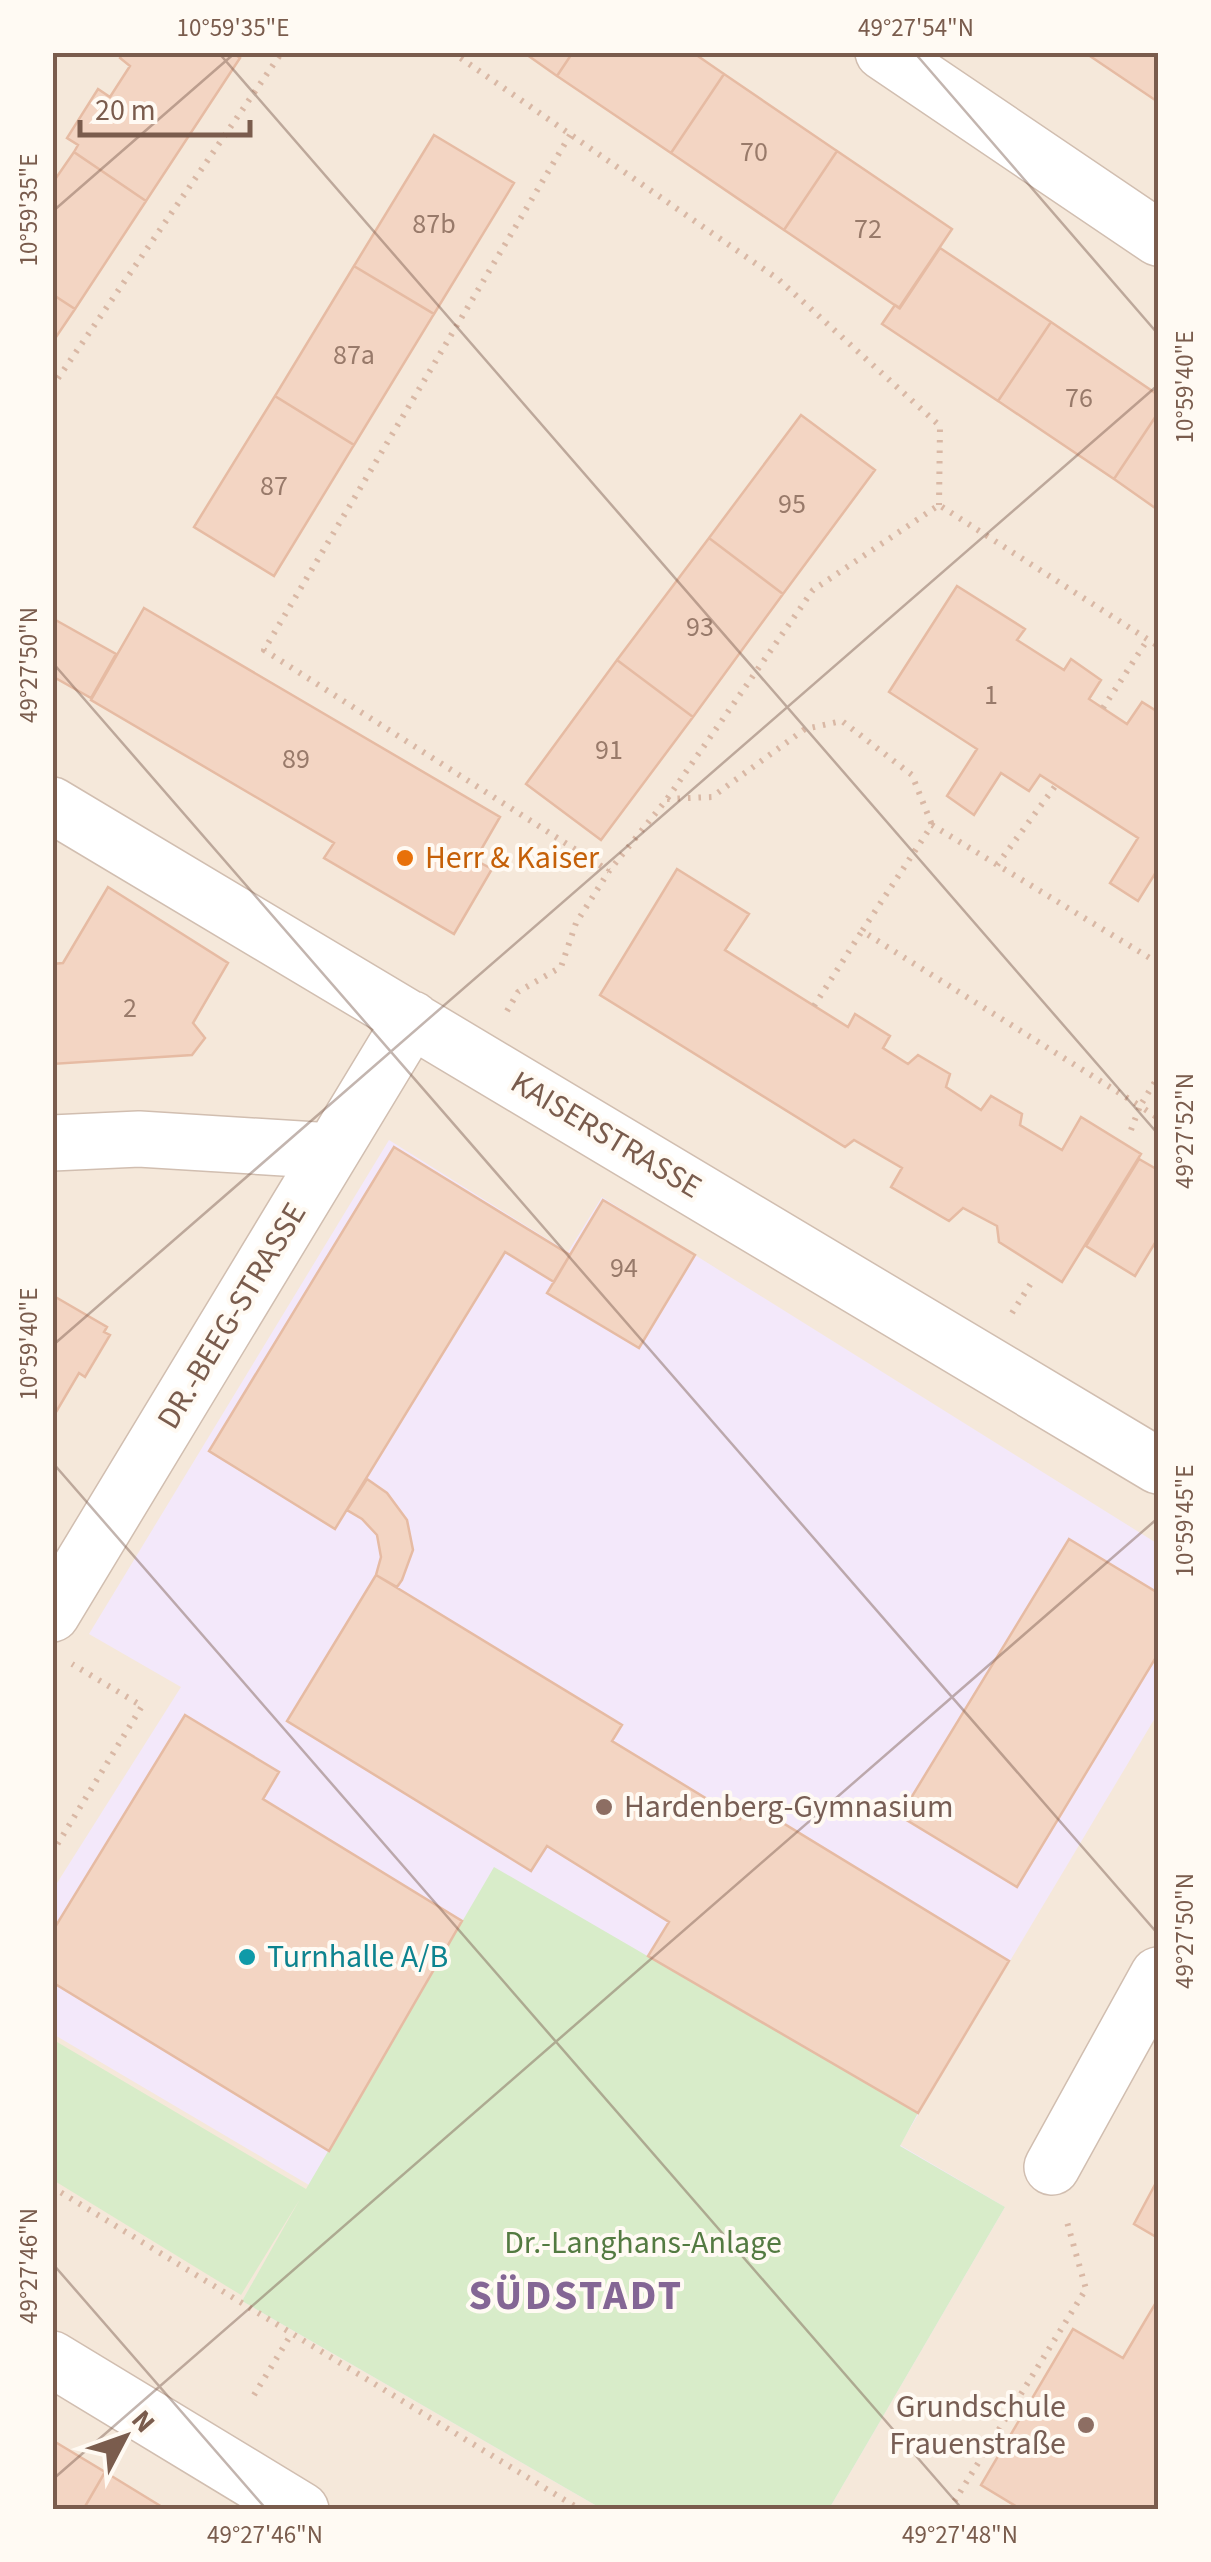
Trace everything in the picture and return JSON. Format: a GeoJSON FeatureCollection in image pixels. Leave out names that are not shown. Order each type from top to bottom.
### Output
{"type":"FeatureCollection","features":[{"type":"Feature","properties":{"kind":"street"},"geometry":{"type":"LineString","coordinates":[[883,52],[1158,238]]}},
{"type":"Feature","properties":{"kind":"street","name":"KAISERSTRASSE"},"geometry":{"type":"LineString","coordinates":[[52,805],[1158,1466]]}},
{"type":"Feature","properties":{"kind":"street","name":"DR.-BEEG-STRASSE"},"geometry":{"type":"LineString","coordinates":[[60,1638],[332,1151],[412,1019]]}},
{"type":"Feature","properties":{"kind":"street"},"geometry":{"type":"LineString","coordinates":[[52,1143],[139,1138],[332,1151]]}},
{"type":"Feature","properties":{"kind":"street"},"geometry":{"type":"LineString","coordinates":[[1052,2168],[1158,1976]]}},
{"type":"Feature","properties":{"kind":"street"},"geometry":{"type":"LineString","coordinates":[[52,2360],[301,2510]]}},
{"type":"Feature","properties":{"kind":"path"},"geometry":{"type":"LineString","coordinates":[[52,388],[282,52]]}},
{"type":"Feature","properties":{"kind":"path"},"geometry":{"type":"LineString","coordinates":[[452,52],[778,279],[940,426],[939,505]]}},
{"type":"Feature","properties":{"kind":"path"},"geometry":{"type":"LineString","coordinates":[[570,136],[264,650],[609,871]]}},
{"type":"Feature","properties":{"kind":"path"},"geometry":{"type":"LineString","coordinates":[[939,505],[1158,646]]}},
{"type":"Feature","properties":{"kind":"path"},"geometry":{"type":"LineString","coordinates":[[480,1060],[518,992],[561,967],[576,922],[609,871],[667,800],[813,590],[939,505]]}},
{"type":"Feature","properties":{"kind":"path"},"geometry":{"type":"LineString","coordinates":[[1104,708],[1148,639]]}},
{"type":"Feature","properties":{"kind":"path"},"geometry":{"type":"LineString","coordinates":[[667,800],[712,797],[805,729],[842,722],[912,775],[932,825],[1158,963]]}},
{"type":"Feature","properties":{"kind":"path"},"geometry":{"type":"LineString","coordinates":[[996,865],[1056,784]]}},
{"type":"Feature","properties":{"kind":"path"},"geometry":{"type":"LineString","coordinates":[[814,1006],[932,825]]}},
{"type":"Feature","properties":{"kind":"path"},"geometry":{"type":"LineString","coordinates":[[862,931],[1158,1118]]}},
{"type":"Feature","properties":{"kind":"path"},"geometry":{"type":"LineString","coordinates":[[1131,1130],[1140,1106],[1158,1078]]}},
{"type":"Feature","properties":{"kind":"path"},"geometry":{"type":"LineString","coordinates":[[52,1853],[142,1706],[60,1638]]}},
{"type":"Feature","properties":{"kind":"path"},"geometry":{"type":"LineString","coordinates":[[949,2510],[1086,2289],[1052,2168]]}},
{"type":"Feature","properties":{"kind":"path"},"geometry":{"type":"LineString","coordinates":[[52,2187],[581,2510]]}},
{"type":"Feature","properties":{"kind":"path"},"geometry":{"type":"LineString","coordinates":[[254,2396],[292,2334]]}},
{"type":"Feature","properties":{"kind":"shaded area"},"geometry":{"type":"Polygon","coordinates":[[[52,53],[1158,53],[1158,2509],[53,2509],[52,53]]]}},
{"type":"Feature","properties":{"kind":"shaded area","name":"Hardenberg-Gymnasium"},"geometry":{"type":"Polygon","coordinates":[[[389,1140],[568,1252],[602,1197],[1158,1544],[1158,1713],[900,2145],[1005,2207],[829,2509],[602,2509],[242,2301],[309,2185],[53,2034],[52,1891],[181,1687],[89,1634],[389,1140]]]}},
{"type":"Feature","properties":{"kind":"green space","name":"Dr.-Langhans-Anlage"},"geometry":{"type":"Polygon","coordinates":[[[494,1867],[918,2113],[900,2146],[1005,2207],[829,2509],[602,2509],[242,2301],[300,2199],[241,2295],[53,2180],[52,2039],[306,2189],[494,1867]]]}},
{"type":"Feature","properties":{"kind":"building"},"geometry":{"type":"Polygon","coordinates":[[[123,52],[232,52],[240,58],[146,201],[74,152],[78,145],[67,138],[98,89],[110,97],[130,66],[120,58],[123,52]]]}},
{"type":"Feature","properties":{"kind":"building"},"geometry":{"type":"Polygon","coordinates":[[[523,52],[573,52],[557,76],[523,52]]]}},
{"type":"Feature","properties":{"kind":"building"},"geometry":{"type":"Polygon","coordinates":[[[573,52],[692,52],[724,74],[671,153],[557,76],[573,52]]]}},
{"type":"Feature","properties":{"kind":"building"},"geometry":{"type":"Polygon","coordinates":[[[1084,52],[1158,52],[1158,102],[1084,52]]]}},
{"type":"Feature","properties":{"kind":"building"},"geometry":{"type":"Polygon","coordinates":[[[724,74],[837,151],[784,230],[671,153],[724,74]]]}},
{"type":"Feature","properties":{"kind":"building"},"geometry":{"type":"Polygon","coordinates":[[[434,135],[514,183],[434,314],[354,266],[434,135]]]}},
{"type":"Feature","properties":{"kind":"building"},"geometry":{"type":"Polygon","coordinates":[[[837,151],[952,229],[899,308],[784,230],[837,151]]]}},
{"type":"Feature","properties":{"kind":"building"},"geometry":{"type":"Polygon","coordinates":[[[74,152],[146,201],[75,309],[52,294],[52,180],[74,152]]]}},
{"type":"Feature","properties":{"kind":"building"},"geometry":{"type":"Polygon","coordinates":[[[940,248],[1051,322],[998,401],[882,324],[895,305],[900,308],[940,248]]]}},
{"type":"Feature","properties":{"kind":"building"},"geometry":{"type":"Polygon","coordinates":[[[354,266],[434,314],[354,445],[275,396],[354,266]]]}},
{"type":"Feature","properties":{"kind":"building"},"geometry":{"type":"Polygon","coordinates":[[[52,294],[75,309],[52,343],[52,294]]]}},
{"type":"Feature","properties":{"kind":"building"},"geometry":{"type":"Polygon","coordinates":[[[1051,322],[1158,395],[1158,413],[1114,479],[998,401],[1051,322]]]}},
{"type":"Feature","properties":{"kind":"building"},"geometry":{"type":"Polygon","coordinates":[[[275,396],[354,445],[274,576],[194,527],[275,396]]]}},
{"type":"Feature","properties":{"kind":"building"},"geometry":{"type":"Polygon","coordinates":[[[1158,413],[1158,510],[1114,479],[1158,413]]]}},
{"type":"Feature","properties":{"kind":"building"},"geometry":{"type":"Polygon","coordinates":[[[801,415],[875,470],[783,594],[709,538],[801,415]]]}},
{"type":"Feature","properties":{"kind":"building"},"geometry":{"type":"Polygon","coordinates":[[[709,538],[783,594],[693,717],[617,660],[709,538]]]}},
{"type":"Feature","properties":{"kind":"building"},"geometry":{"type":"Polygon","coordinates":[[[957,586],[1025,629],[1017,640],[1064,670],[1071,659],[1101,680],[1089,699],[1127,724],[1142,702],[1158,712],[1158,869],[1138,901],[1110,883],[1138,838],[1040,775],[1029,791],[1001,773],[974,815],[947,796],[977,749],[889,692],[957,586]]]}},
{"type":"Feature","properties":{"kind":"building"},"geometry":{"type":"Polygon","coordinates":[[[144,608],[500,817],[475,860],[492,869],[454,934],[324,858],[334,843],[91,700],[144,608]]]}},
{"type":"Feature","properties":{"kind":"building"},"geometry":{"type":"Polygon","coordinates":[[[52,618],[116,654],[91,698],[52,676],[52,618]]]}},
{"type":"Feature","properties":{"kind":"building"},"geometry":{"type":"Polygon","coordinates":[[[617,660],[693,717],[601,840],[526,784],[617,660]]]}},
{"type":"Feature","properties":{"kind":"building"},"geometry":{"type":"Polygon","coordinates":[[[677,869],[749,914],[725,950],[848,1027],[855,1014],[890,1036],[883,1048],[908,1064],[918,1055],[950,1074],[946,1087],[981,1110],[991,1096],[1022,1114],[1020,1125],[1062,1150],[1081,1117],[1141,1154],[1062,1282],[999,1242],[997,1226],[963,1208],[949,1221],[891,1187],[902,1168],[854,1140],[845,1147],[600,995],[677,869]]]}},
{"type":"Feature","properties":{"kind":"building"},"geometry":{"type":"Polygon","coordinates":[[[108,887],[228,963],[193,1023],[205,1038],[192,1055],[52,1064],[52,964],[63,963],[108,887]]]}},
{"type":"Feature","properties":{"kind":"building"},"geometry":{"type":"Polygon","coordinates":[[[394,1147],[570,1255],[554,1282],[505,1252],[335,1529],[209,1451],[394,1147]]]}},
{"type":"Feature","properties":{"kind":"building"},"geometry":{"type":"Polygon","coordinates":[[[1139,1159],[1158,1170],[1158,1238],[1135,1276],[1086,1246],[1139,1159]]]}},
{"type":"Feature","properties":{"kind":"building"},"geometry":{"type":"Polygon","coordinates":[[[603,1200],[695,1255],[639,1348],[547,1293],[603,1200]]]}},
{"type":"Feature","properties":{"kind":"building"},"geometry":{"type":"Polygon","coordinates":[[[52,1295],[107,1327],[104,1332],[110,1335],[85,1377],[79,1373],[52,1419],[52,1295]]]}},
{"type":"Feature","properties":{"kind":"building"},"geometry":{"type":"Polygon","coordinates":[[[367,1479],[387,1493],[407,1520],[413,1550],[397,1587],[376,1575],[381,1557],[377,1535],[347,1510],[367,1479]]]}},
{"type":"Feature","properties":{"kind":"building"},"geometry":{"type":"Polygon","coordinates":[[[1069,1539],[1158,1593],[1158,1654],[1017,1887],[900,1816],[1069,1539]]]}},
{"type":"Feature","properties":{"kind":"building"},"geometry":{"type":"Polygon","coordinates":[[[376,1575],[622,1725],[612,1741],[740,1819],[750,1803],[1009,1961],[918,2113],[648,1956],[669,1922],[547,1846],[531,1871],[287,1721],[376,1575]]]}},
{"type":"Feature","properties":{"kind":"building","name":"Turnhalle A/B"},"geometry":{"type":"Polygon","coordinates":[[[185,1715],[279,1772],[263,1799],[462,1921],[329,2151],[52,1982],[52,1932],[185,1715]]]}},
{"type":"Feature","properties":{"kind":"building"},"geometry":{"type":"Polygon","coordinates":[[[1158,2179],[1158,2238],[1134,2224],[1158,2179]]]}},
{"type":"Feature","properties":{"kind":"building","name":"Grundschule Frauenstraße"},"geometry":{"type":"Polygon","coordinates":[[[1158,2299],[1158,2510],[1022,2510],[981,2485],[1073,2329],[1123,2358],[1158,2299]]]}},
{"type":"Feature","properties":{"kind":"building"},"geometry":{"type":"Polygon","coordinates":[[[52,2440],[105,2472],[83,2510],[52,2510],[52,2440]]]}},
{"type":"Feature","properties":{"kind":"building"},"geometry":{"type":"Polygon","coordinates":[[[105,2472],[167,2510],[83,2510],[105,2472]]]}},
{"type":"Feature","properties":{"kind":"place","name":"Herr & Kaiser"},"geometry":{"type":"Point","coordinates":[405,858]}},
{"type":"Feature","properties":{"kind":"place","name":"Hardenberg-Gymnasium"},"geometry":{"type":"Point","coordinates":[604,1807]}},
{"type":"Feature","properties":{"kind":"place","name":"Turnhalle A/B"},"geometry":{"type":"Point","coordinates":[247,1957]}},
{"type":"Feature","properties":{"kind":"place","name":"Grundschule Frauenstraße"},"geometry":{"type":"Point","coordinates":[1086,2425]}},
{"type":"Feature","properties":{"kind":"district","name":"SÜDSTADT"},"geometry":{"type":"Point","coordinates":[576,2296]}}]}
